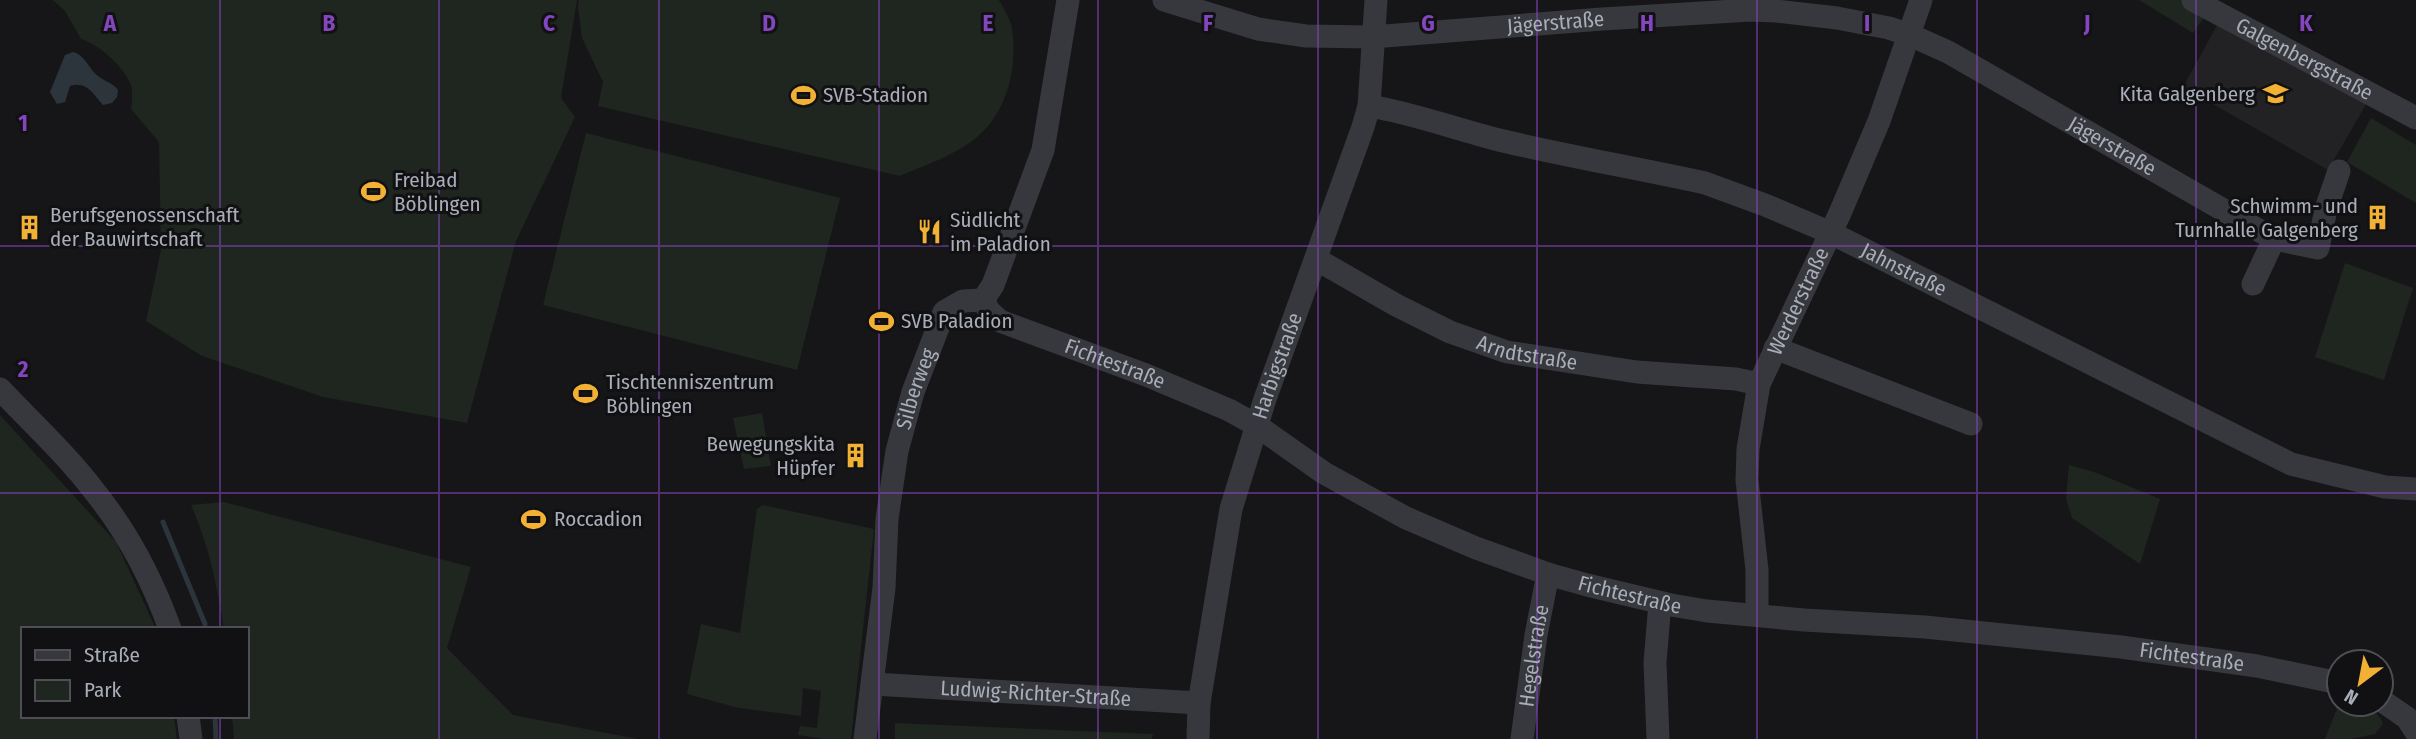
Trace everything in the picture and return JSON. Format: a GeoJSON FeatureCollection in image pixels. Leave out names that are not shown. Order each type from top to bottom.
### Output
{"type":"FeatureCollection","features":[{"type":"Feature","properties":{"kind":"street"},"geometry":{"type":"LineString","coordinates":[[983,300],[993,285],[1043,150],[1068,0]]}},
{"type":"Feature","properties":{"kind":"street","name":"Jägerstraße"},"geometry":{"type":"LineString","coordinates":[[1164,0],[1258,29],[1307,36],[1372,37],[1751,10],[1837,18],[1910,34],[1948,52],[2274,239],[2318,248],[2326,209],[2339,171]]}},
{"type":"Feature","properties":{"kind":"street","name":"Harbigstraße"},"geometry":{"type":"LineString","coordinates":[[1198,739],[1199,703],[1225,532],[1256,425],[1368,106],[1377,0]]}},
{"type":"Feature","properties":{"kind":"street","name":"Werderstraße"},"geometry":{"type":"LineString","coordinates":[[1757,615],[1758,570],[1747,480],[1749,439],[1759,384],[1831,233],[1879,121],[1921,0]]}},
{"type":"Feature","properties":{"kind":"street","name":"Galgenbergstraße"},"geometry":{"type":"LineString","coordinates":[[2193,0],[2416,118]]}},
{"type":"Feature","properties":{"kind":"street","name":"Jahnstraße"},"geometry":{"type":"LineString","coordinates":[[1368,106],[1395,110],[1451,128],[1518,144],[1704,183],[1766,205],[1831,233],[2291,464],[2385,486],[2416,489]]}},
{"type":"Feature","properties":{"kind":"street"},"geometry":{"type":"LineString","coordinates":[[2253,284],[2274,239]]}},
{"type":"Feature","properties":{"kind":"street","name":"Arndtstraße"},"geometry":{"type":"LineString","coordinates":[[1316,259],[1450,332],[1507,352],[1637,372],[1736,379],[1759,384]]}},
{"type":"Feature","properties":{"kind":"street","name":"Fichtestraße"},"geometry":{"type":"LineString","coordinates":[[983,300],[989,311],[1000,321],[1146,375],[1218,405],[1256,425],[1324,473],[1382,506],[1476,548],[1548,574],[1660,603],[1707,611],[1927,627],[2121,647],[2257,666],[2325,680]]}},
{"type":"Feature","properties":{"kind":"street","name":"Silberweg"},"geometry":{"type":"LineString","coordinates":[[865,739],[884,588],[892,475],[913,392],[944,312],[963,301],[983,300]]}},
{"type":"Feature","properties":{"kind":"street"},"geometry":{"type":"LineString","coordinates":[[1774,348],[1971,424]]}},
{"type":"Feature","properties":{"kind":"street"},"geometry":{"type":"LineString","coordinates":[[0,389],[95,491],[133,546],[157,593],[169,627]]}},
{"type":"Feature","properties":{"kind":"street","name":"Hegelstraße"},"geometry":{"type":"LineString","coordinates":[[1522,739],[1536,635],[1548,574]]}},
{"type":"Feature","properties":{"kind":"street"},"geometry":{"type":"LineString","coordinates":[[1658,739],[1655,662],[1660,603]]}},
{"type":"Feature","properties":{"kind":"street","name":"Ludwig-Richter-Straße"},"geometry":{"type":"LineString","coordinates":[[873,684],[1199,703]]}},
{"type":"Feature","properties":{"kind":"street"},"geometry":{"type":"LineString","coordinates":[[2395,710],[2407,718],[2416,732]]}},
{"type":"Feature","properties":{"kind":"street"},"geometry":{"type":"LineString","coordinates":[[188,718],[191,739]]}},
{"type":"Feature","properties":{"kind":"shaded area","name":"Kita Galgenberg"},"geometry":{"type":"Polygon","coordinates":[[[2220,20],[2368,101],[2328,170],[2183,87],[2220,20]]]}},
{"type":"Feature","properties":{"kind":"shaded area"},"geometry":{"type":"Polygon","coordinates":[[[73,52],[81,56],[98,76],[118,90],[112,103],[103,105],[89,89],[76,85],[70,86],[65,102],[57,104],[50,92],[65,55],[73,52]]]}},
{"type":"Feature","properties":{"kind":"green space","name":"Freibad Böblingen"},"geometry":{"type":"Polygon","coordinates":[[[53,0],[577,0],[561,98],[575,117],[516,241],[467,423],[323,397],[202,356],[146,321],[161,250],[159,142],[131,109],[132,88],[123,71],[103,51],[81,39],[65,11],[53,0]]]}},
{"type":"Feature","properties":{"kind":"green space","name":"SVB-Stadion"},"geometry":{"type":"Polygon","coordinates":[[[579,0],[999,0],[1012,29],[1011,73],[1003,102],[996,115],[977,137],[950,154],[900,176],[598,106],[603,82],[582,38],[579,0]]]}},
{"type":"Feature","properties":{"kind":"green space"},"geometry":{"type":"Polygon","coordinates":[[[2139,0],[2195,0],[2210,9],[2193,33],[2139,0]]]}},
{"type":"Feature","properties":{"kind":"green space"},"geometry":{"type":"Polygon","coordinates":[[[2371,118],[2416,145],[2416,203],[2347,162],[2371,118]]]}},
{"type":"Feature","properties":{"kind":"green space"},"geometry":{"type":"Polygon","coordinates":[[[586,133],[840,198],[797,370],[543,305],[586,133]]]}},
{"type":"Feature","properties":{"kind":"green space"},"geometry":{"type":"Polygon","coordinates":[[[2345,263],[2413,288],[2384,380],[2315,357],[2345,263]]]}},
{"type":"Feature","properties":{"kind":"green space"},"geometry":{"type":"Polygon","coordinates":[[[762,413],[771,466],[744,469],[733,418],[762,413]]]}},
{"type":"Feature","properties":{"kind":"green space"},"geometry":{"type":"Polygon","coordinates":[[[0,415],[116,542],[155,627],[21,627],[21,718],[174,718],[177,739],[0,739],[0,415]]]}},
{"type":"Feature","properties":{"kind":"green space"},"geometry":{"type":"Polygon","coordinates":[[[2069,465],[2097,473],[2160,499],[2140,564],[2072,518],[2066,499],[2069,465]]]}},
{"type":"Feature","properties":{"kind":"green space"},"geometry":{"type":"Polygon","coordinates":[[[224,502],[471,567],[447,648],[513,715],[638,739],[234,739],[232,718],[248,718],[248,627],[224,627],[212,566],[191,505],[224,502]]]}},
{"type":"Feature","properties":{"kind":"green space"},"geometry":{"type":"Polygon","coordinates":[[[763,505],[874,529],[851,739],[798,735],[800,726],[817,728],[821,691],[803,688],[801,716],[739,708],[687,694],[701,624],[740,633],[757,509],[763,505]]]}},
{"type":"Feature","properties":{"kind":"green space"},"geometry":{"type":"Polygon","coordinates":[[[2333,718],[2380,718],[2383,724],[2375,734],[2350,739],[2325,739],[2333,718]]]}},
{"type":"Feature","properties":{"kind":"green space"},"geometry":{"type":"Polygon","coordinates":[[[895,723],[1153,734],[1152,739],[895,739],[895,723]]]}},
{"type":"Feature","properties":{"kind":"waterway"},"geometry":{"type":"LineString","coordinates":[[163,522],[205,624]]}},
{"type":"Feature","properties":{"kind":"waterway"},"geometry":{"type":"LineString","coordinates":[[215,718],[216,739]]}},
{"type":"Feature","properties":{"kind":"place","name":"Kita Galgenberg"},"geometry":{"type":"Point","coordinates":[2275,94]}},
{"type":"Feature","properties":{"kind":"place","name":"SVB-Stadion"},"geometry":{"type":"Point","coordinates":[803,95]}},
{"type":"Feature","properties":{"kind":"place","name":"Freibad Böblingen"},"geometry":{"type":"Point","coordinates":[374,192]}},
{"type":"Feature","properties":{"kind":"place","name":"Schwimm- und Turnhalle Galgenberg"},"geometry":{"type":"Point","coordinates":[2378,218]}},
{"type":"Feature","properties":{"kind":"place","name":"Berufsgenossenschaft der Bauwirtschaft"},"geometry":{"type":"Point","coordinates":[30,227]}},
{"type":"Feature","properties":{"kind":"place","name":"Südlicht im Paladion"},"geometry":{"type":"Point","coordinates":[930,232]}},
{"type":"Feature","properties":{"kind":"place","name":"SVB Paladion"},"geometry":{"type":"Point","coordinates":[881,321]}},
{"type":"Feature","properties":{"kind":"place","name":"Tischtenniszentrum Böblingen"},"geometry":{"type":"Point","coordinates":[586,394]}},
{"type":"Feature","properties":{"kind":"place","name":"Bewegungskita Hüpfer"},"geometry":{"type":"Point","coordinates":[855,456]}},
{"type":"Feature","properties":{"kind":"place","name":"Roccadion"},"geometry":{"type":"Point","coordinates":[534,519]}}]}
